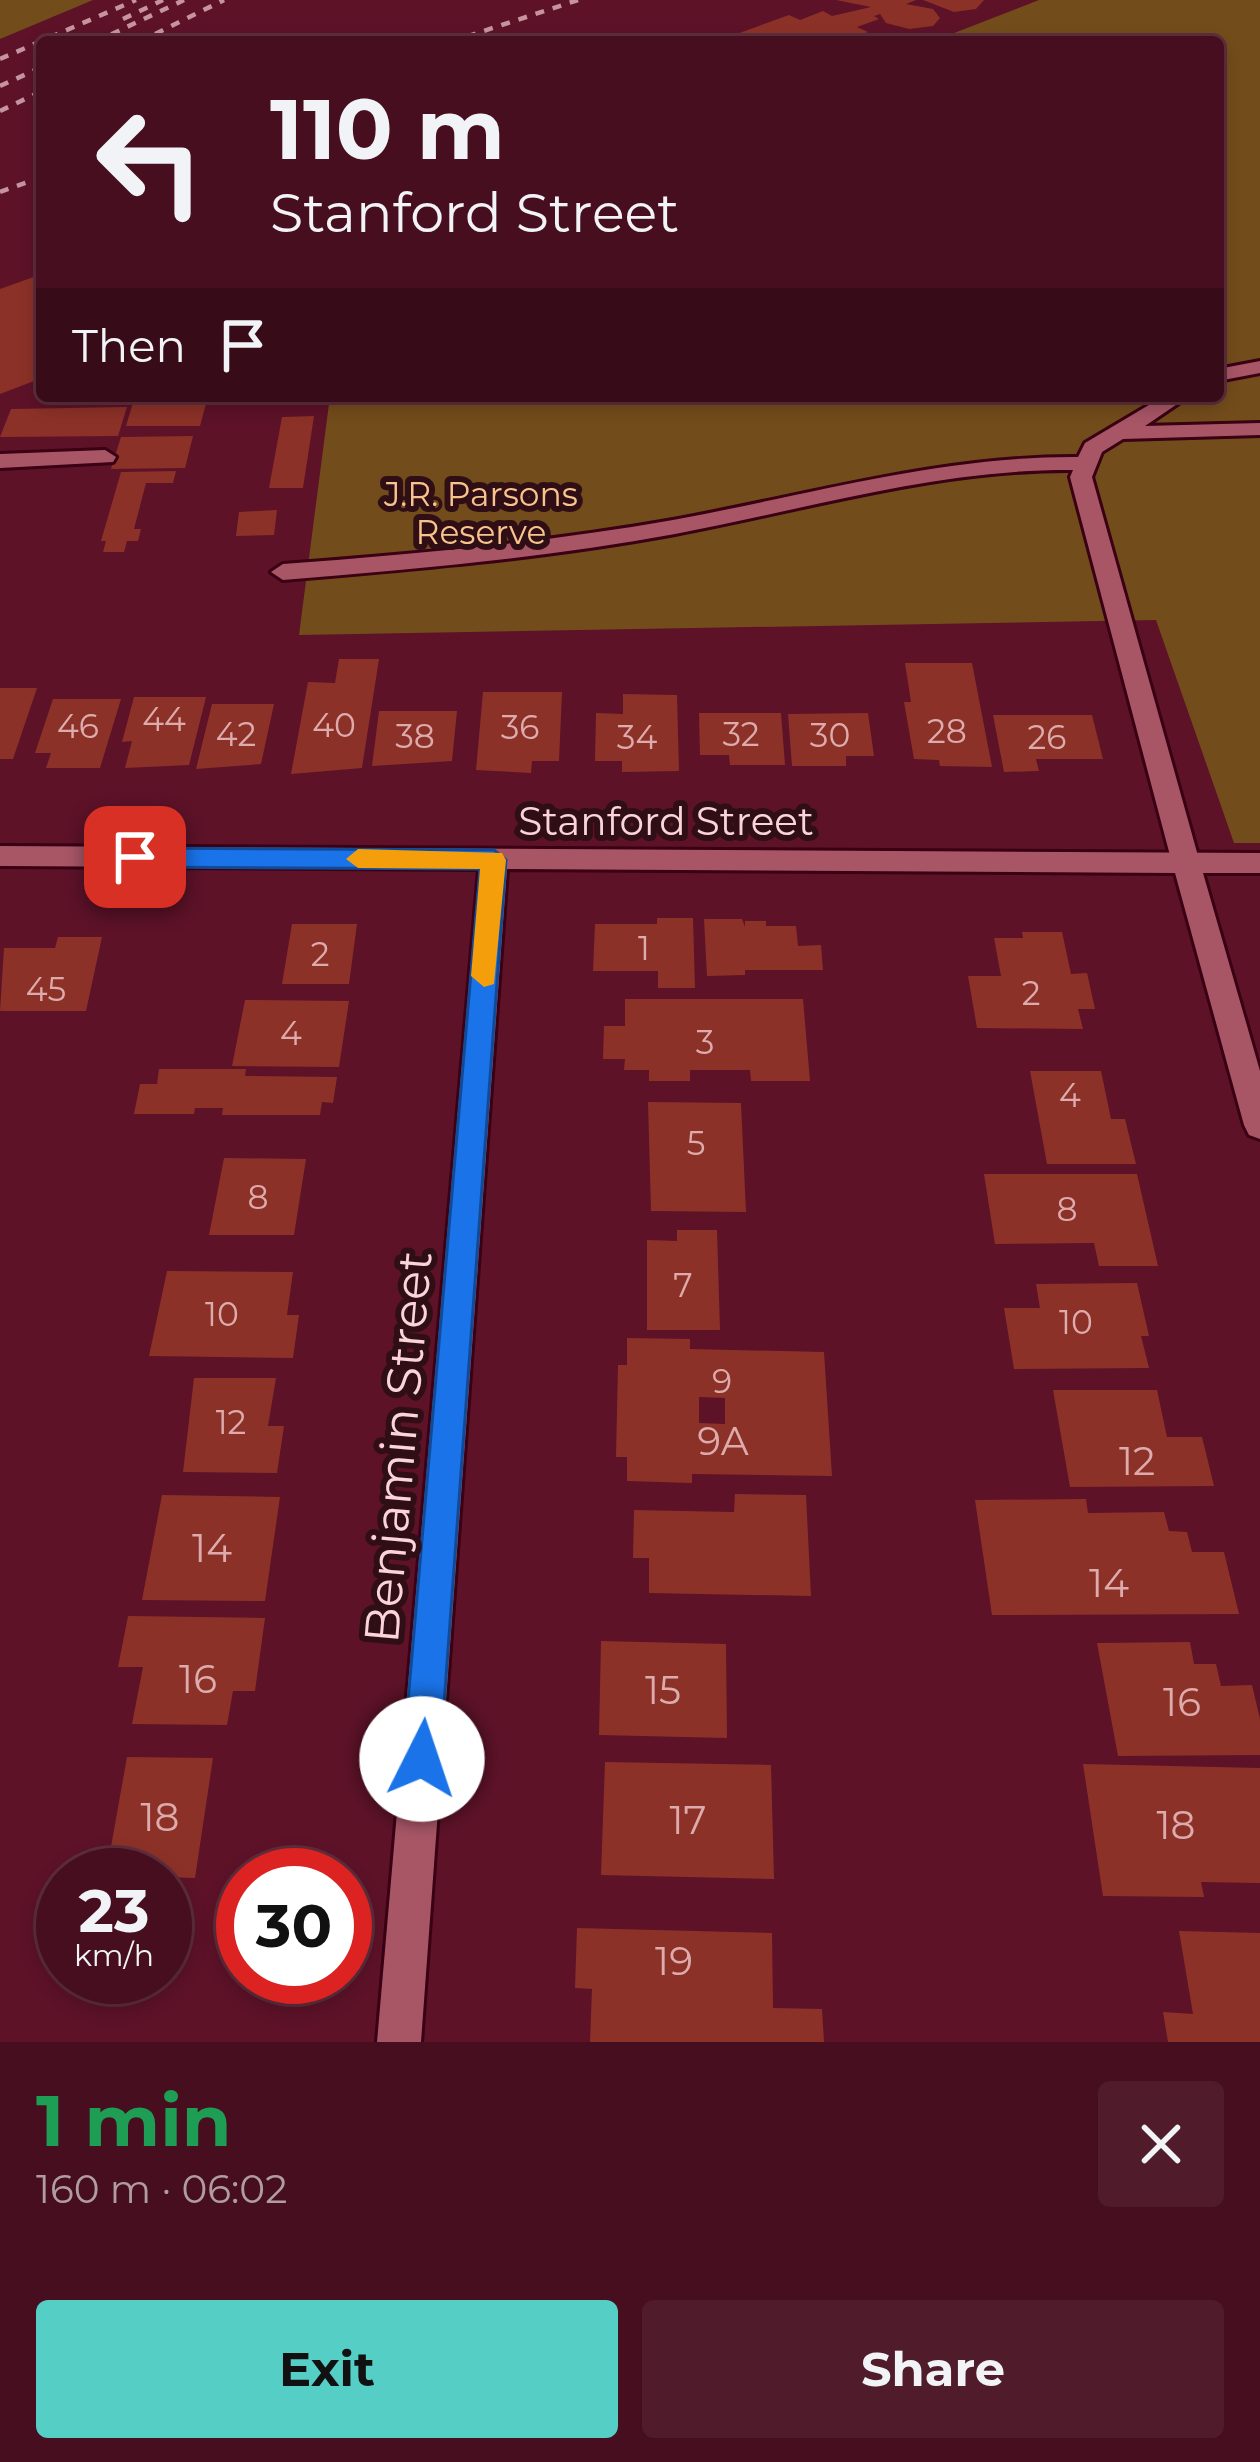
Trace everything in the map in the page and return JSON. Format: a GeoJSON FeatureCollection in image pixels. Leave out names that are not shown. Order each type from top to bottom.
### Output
{"type":"FeatureCollection","features":[{"type":"Feature","properties":{"kind":"street"},"geometry":{"type":"LineString","coordinates":[[1224,374],[1260,367]]}},
{"type":"Feature","properties":{"kind":"street"},"geometry":{"type":"LineString","coordinates":[[1168,402],[1093,448],[1081,477],[1260,1125]]}},
{"type":"Feature","properties":{"kind":"street"},"geometry":{"type":"LineString","coordinates":[[1117,434],[1219,421],[1260,429]]}},
{"type":"Feature","properties":{"kind":"street"},"geometry":{"type":"LineString","coordinates":[[0,461],[105,457]]}},
{"type":"Feature","properties":{"kind":"street"},"geometry":{"type":"LineString","coordinates":[[284,572],[524,553],[916,476],[1006,463],[1086,464]]}},
{"type":"Feature","properties":{"kind":"street","name":"Stanford Street"},"geometry":{"type":"LineString","coordinates":[[0,856],[1260,863]]}},
{"type":"Feature","properties":{"kind":"street","name":"Benjamin Street"},"geometry":{"type":"LineString","coordinates":[[399,2042],[494,860]]}},
{"type":"Feature","properties":{"kind":"green space"},"geometry":{"type":"Polygon","coordinates":[[[0,0],[93,0],[0,39],[0,0]]]}},
{"type":"Feature","properties":{"kind":"green space","name":"J.R. Parsons Reserve"},"geometry":{"type":"Polygon","coordinates":[[[1039,0],[1260,0],[1260,843],[1234,843],[1156,620],[299,635],[329,402],[1224,402],[1224,36],[946,36],[1039,0]]]}},
{"type":"Feature","properties":{"kind":"building"},"geometry":{"type":"Polygon","coordinates":[[[836,0],[916,0],[906,4],[933,9],[940,18],[933,26],[909,29],[886,23],[880,14],[874,16],[879,19],[857,27],[868,32],[858,36],[731,36],[789,15],[800,20],[823,11],[832,16],[871,7],[836,0]]]}},
{"type":"Feature","properties":{"kind":"building"},"geometry":{"type":"Polygon","coordinates":[[[923,0],[984,0],[976,9],[954,12],[923,0]]]}},
{"type":"Feature","properties":{"kind":"building"},"geometry":{"type":"Polygon","coordinates":[[[36,276],[36,380],[0,394],[0,289],[36,276]]]}},
{"type":"Feature","properties":{"kind":"building"},"geometry":{"type":"Polygon","coordinates":[[[133,402],[206,402],[200,426],[126,426],[133,402]]]}},
{"type":"Feature","properties":{"kind":"building"},"geometry":{"type":"Polygon","coordinates":[[[127,407],[118,436],[0,437],[11,409],[127,407]]]}},
{"type":"Feature","properties":{"kind":"building"},"geometry":{"type":"Polygon","coordinates":[[[314,416],[303,488],[269,488],[282,417],[314,416]]]}},
{"type":"Feature","properties":{"kind":"building"},"geometry":{"type":"Polygon","coordinates":[[[193,436],[185,468],[111,469],[121,437],[193,436]]]}},
{"type":"Feature","properties":{"kind":"building"},"geometry":{"type":"Polygon","coordinates":[[[176,471],[173,483],[146,483],[134,529],[141,529],[138,541],[127,541],[124,552],[103,552],[106,541],[101,541],[121,472],[176,471]]]}},
{"type":"Feature","properties":{"kind":"building"},"geometry":{"type":"Polygon","coordinates":[[[277,510],[274,535],[236,536],[239,512],[277,510]]]}},
{"type":"Feature","properties":{"kind":"building"},"geometry":{"type":"Polygon","coordinates":[[[339,659],[379,659],[362,768],[291,774],[308,682],[335,683],[339,659]]]}},
{"type":"Feature","properties":{"kind":"building"},"geometry":{"type":"Polygon","coordinates":[[[905,663],[972,663],[992,767],[940,766],[939,760],[914,759],[904,702],[911,702],[905,663]]]}},
{"type":"Feature","properties":{"kind":"building"},"geometry":{"type":"Polygon","coordinates":[[[0,688],[37,688],[13,759],[0,759],[0,688]]]}},
{"type":"Feature","properties":{"kind":"building"},"geometry":{"type":"Polygon","coordinates":[[[483,692],[562,692],[559,761],[532,761],[531,773],[476,770],[483,692]]]}},
{"type":"Feature","properties":{"kind":"building"},"geometry":{"type":"Polygon","coordinates":[[[623,694],[677,695],[679,771],[622,772],[622,761],[595,761],[596,713],[623,714],[623,694]]]}},
{"type":"Feature","properties":{"kind":"building"},"geometry":{"type":"Polygon","coordinates":[[[134,697],[206,697],[189,765],[125,768],[132,741],[122,742],[134,697]]]}},
{"type":"Feature","properties":{"kind":"building"},"geometry":{"type":"Polygon","coordinates":[[[53,699],[121,699],[100,768],[46,768],[51,753],[35,753],[53,699]]]}},
{"type":"Feature","properties":{"kind":"building"},"geometry":{"type":"Polygon","coordinates":[[[212,704],[274,704],[261,764],[196,769],[212,704]]]}},
{"type":"Feature","properties":{"kind":"building"},"geometry":{"type":"Polygon","coordinates":[[[379,711],[457,711],[452,761],[372,766],[379,711]]]}},
{"type":"Feature","properties":{"kind":"building"},"geometry":{"type":"Polygon","coordinates":[[[699,713],[781,713],[785,765],[730,765],[729,755],[700,755],[699,713]]]}},
{"type":"Feature","properties":{"kind":"building"},"geometry":{"type":"Polygon","coordinates":[[[868,713],[874,756],[846,756],[846,766],[792,766],[788,714],[868,713]]]}},
{"type":"Feature","properties":{"kind":"building"},"geometry":{"type":"Polygon","coordinates":[[[993,715],[1092,715],[1103,759],[1036,759],[1039,771],[1004,772],[993,715]]]}},
{"type":"Feature","properties":{"kind":"building"},"geometry":{"type":"Polygon","coordinates":[[[657,918],[693,918],[695,988],[658,988],[658,971],[593,971],[595,924],[657,924],[657,918]]]}},
{"type":"Feature","properties":{"kind":"building"},"geometry":{"type":"Polygon","coordinates":[[[704,919],[742,919],[745,927],[745,921],[796,926],[798,946],[821,945],[823,970],[745,970],[745,975],[707,976],[704,919]]]}},
{"type":"Feature","properties":{"kind":"building"},"geometry":{"type":"Polygon","coordinates":[[[292,924],[357,924],[349,984],[282,984],[292,924]]]}},
{"type":"Feature","properties":{"kind":"building"},"geometry":{"type":"Polygon","coordinates":[[[1022,932],[1062,932],[1071,974],[1087,973],[1095,1009],[1078,1009],[1083,1029],[977,1028],[968,976],[1001,976],[994,938],[1023,938],[1022,932]]]}},
{"type":"Feature","properties":{"kind":"building"},"geometry":{"type":"Polygon","coordinates":[[[58,937],[102,937],[86,1011],[0,1011],[4,948],[55,948],[58,937]]]}},
{"type":"Feature","properties":{"kind":"building"},"geometry":{"type":"Polygon","coordinates":[[[625,999],[803,999],[810,1081],[751,1081],[750,1070],[690,1070],[690,1081],[649,1081],[649,1070],[624,1070],[625,1059],[603,1059],[604,1026],[625,1026],[625,999]]]}},
{"type":"Feature","properties":{"kind":"building"},"geometry":{"type":"Polygon","coordinates":[[[245,1000],[349,1001],[339,1067],[232,1066],[245,1000]]]}},
{"type":"Feature","properties":{"kind":"building"},"geometry":{"type":"Polygon","coordinates":[[[159,1069],[246,1069],[245,1076],[337,1077],[333,1103],[322,1102],[320,1115],[222,1115],[223,1108],[195,1108],[194,1114],[134,1114],[140,1084],[157,1084],[159,1069]]]}},
{"type":"Feature","properties":{"kind":"building"},"geometry":{"type":"Polygon","coordinates":[[[1030,1071],[1101,1071],[1111,1119],[1125,1119],[1136,1164],[1047,1164],[1030,1071]]]}},
{"type":"Feature","properties":{"kind":"building"},"geometry":{"type":"Polygon","coordinates":[[[648,1102],[741,1103],[746,1212],[651,1211],[648,1102]]]}},
{"type":"Feature","properties":{"kind":"building"},"geometry":{"type":"Polygon","coordinates":[[[224,1158],[306,1159],[294,1235],[209,1235],[224,1158]]]}},
{"type":"Feature","properties":{"kind":"building"},"geometry":{"type":"Polygon","coordinates":[[[984,1174],[1137,1174],[1158,1266],[1099,1266],[1094,1243],[995,1244],[984,1174]]]}},
{"type":"Feature","properties":{"kind":"building"},"geometry":{"type":"Polygon","coordinates":[[[677,1230],[717,1230],[720,1330],[647,1330],[647,1240],[677,1241],[677,1230]]]}},
{"type":"Feature","properties":{"kind":"building"},"geometry":{"type":"Polygon","coordinates":[[[167,1271],[293,1272],[287,1315],[299,1315],[293,1358],[149,1356],[167,1271]]]}},
{"type":"Feature","properties":{"kind":"building"},"geometry":{"type":"Polygon","coordinates":[[[1137,1283],[1149,1336],[1141,1336],[1149,1368],[1014,1369],[1004,1308],[1040,1308],[1036,1284],[1137,1283]]]}},
{"type":"Feature","properties":{"kind":"building"},"geometry":{"type":"Polygon","coordinates":[[[627,1338],[690,1339],[690,1349],[824,1352],[832,1476],[692,1474],[692,1483],[627,1481],[627,1457],[616,1457],[618,1365],[627,1365],[627,1338]],[[699,1397],[699,1423],[725,1424],[725,1398],[699,1397]]]}},
{"type":"Feature","properties":{"kind":"building"},"geometry":{"type":"Polygon","coordinates":[[[194,1378],[276,1378],[268,1426],[284,1426],[277,1473],[183,1472],[194,1378]]]}},
{"type":"Feature","properties":{"kind":"building"},"geometry":{"type":"Polygon","coordinates":[[[1053,1390],[1157,1390],[1167,1437],[1202,1437],[1214,1486],[1070,1487],[1053,1390]]]}},
{"type":"Feature","properties":{"kind":"building"},"geometry":{"type":"Polygon","coordinates":[[[735,1494],[806,1495],[811,1596],[649,1593],[649,1558],[633,1558],[634,1510],[734,1512],[735,1494]]]}},
{"type":"Feature","properties":{"kind":"building"},"geometry":{"type":"Polygon","coordinates":[[[162,1495],[280,1497],[265,1601],[142,1600],[162,1495]]]}},
{"type":"Feature","properties":{"kind":"building"},"geometry":{"type":"Polygon","coordinates":[[[1086,1499],[1088,1513],[1164,1512],[1169,1531],[1187,1532],[1192,1552],[1224,1552],[1239,1614],[992,1615],[975,1500],[1086,1499]]]}},
{"type":"Feature","properties":{"kind":"building"},"geometry":{"type":"Polygon","coordinates":[[[128,1616],[265,1618],[255,1691],[233,1691],[227,1725],[132,1724],[143,1667],[118,1667],[128,1616]]]}},
{"type":"Feature","properties":{"kind":"building"},"geometry":{"type":"Polygon","coordinates":[[[601,1641],[726,1644],[727,1738],[599,1735],[601,1641]]]}},
{"type":"Feature","properties":{"kind":"building"},"geometry":{"type":"Polygon","coordinates":[[[1190,1642],[1194,1664],[1216,1664],[1221,1686],[1252,1685],[1260,1719],[1260,1755],[1118,1756],[1097,1643],[1190,1642]]]}},
{"type":"Feature","properties":{"kind":"building"},"geometry":{"type":"Polygon","coordinates":[[[127,1757],[213,1758],[195,1878],[192,1848],[111,1848],[127,1757]]]}},
{"type":"Feature","properties":{"kind":"building"},"geometry":{"type":"Polygon","coordinates":[[[605,1762],[771,1765],[774,1879],[601,1875],[605,1762]]]}},
{"type":"Feature","properties":{"kind":"building"},"geometry":{"type":"Polygon","coordinates":[[[1083,1764],[1260,1768],[1260,1883],[1201,1882],[1204,1897],[1103,1896],[1083,1764]]]}},
{"type":"Feature","properties":{"kind":"building"},"geometry":{"type":"Polygon","coordinates":[[[577,1928],[772,1933],[773,2008],[822,2009],[824,2042],[590,2042],[592,1989],[575,1988],[577,1928]]]}},
{"type":"Feature","properties":{"kind":"building"},"geometry":{"type":"Polygon","coordinates":[[[1179,1931],[1260,1933],[1260,2042],[1168,2042],[1163,2012],[1193,2014],[1179,1931]]]}},
{"type":"Feature","properties":{"kind":"railway"},"geometry":{"type":"LineString","coordinates":[[53,36],[136,0]]}},
{"type":"Feature","properties":{"kind":"railway"},"geometry":{"type":"LineString","coordinates":[[123,19],[163,0]]}},
{"type":"Feature","properties":{"kind":"railway"},"geometry":{"type":"LineString","coordinates":[[108,36],[184,0]]}},
{"type":"Feature","properties":{"kind":"railway"},"geometry":{"type":"LineString","coordinates":[[151,36],[224,0]]}},
{"type":"Feature","properties":{"kind":"railway"},"geometry":{"type":"LineString","coordinates":[[468,36],[578,0]]}},
{"type":"Feature","properties":{"kind":"railway"},"geometry":{"type":"LineString","coordinates":[[0,59],[36,43]]}},
{"type":"Feature","properties":{"kind":"railway"},"geometry":{"type":"LineString","coordinates":[[0,86],[36,70]]}},
{"type":"Feature","properties":{"kind":"railway"},"geometry":{"type":"LineString","coordinates":[[0,111],[36,94]]}},
{"type":"Feature","properties":{"kind":"railway"},"geometry":{"type":"LineString","coordinates":[[0,192],[36,179]]}},
{"type":"Feature","properties":{"kind":"slow traffic"},"geometry":{"type":"LineString","coordinates":[[358,859],[494,860],[484,976]]}},
{"type":"Feature","properties":{"kind":"route"},"geometry":{"type":"LineString","coordinates":[[135,857],[494,860],[422,1759]]}}]}
